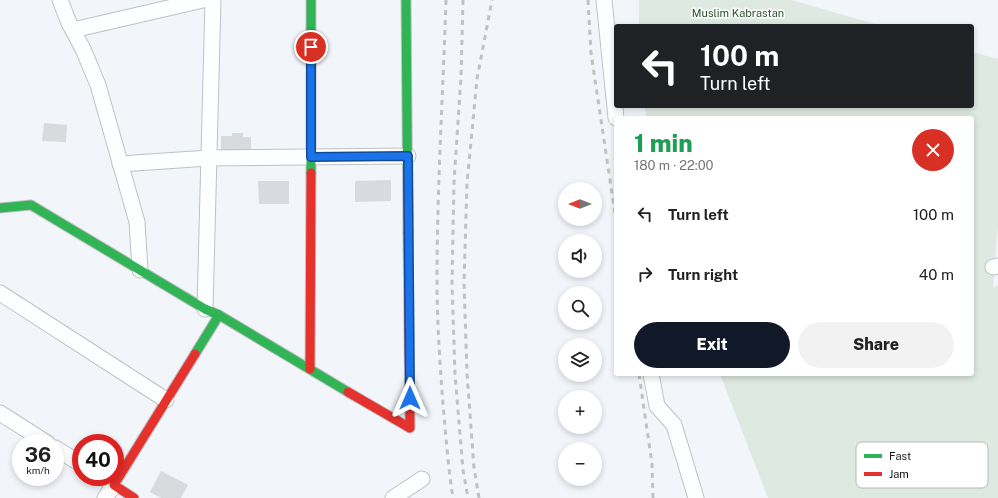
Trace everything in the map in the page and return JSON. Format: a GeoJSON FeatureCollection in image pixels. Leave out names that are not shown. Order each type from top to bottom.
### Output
{"type":"FeatureCollection","features":[{"type":"Feature","properties":{"kind":"street"},"geometry":{"type":"LineString","coordinates":[[60,0],[98,85],[137,222],[140,270]]}},
{"type":"Feature","properties":{"kind":"street"},"geometry":{"type":"LineString","coordinates":[[73,30],[203,0]]}},
{"type":"Feature","properties":{"kind":"street"},"geometry":{"type":"LineString","coordinates":[[205,309],[213,0]]}},
{"type":"Feature","properties":{"kind":"street"},"geometry":{"type":"LineString","coordinates":[[310,369],[312,0]]}},
{"type":"Feature","properties":{"kind":"street"},"geometry":{"type":"LineString","coordinates":[[0,208],[31,205],[205,309],[219,315],[410,428],[406,0]]}},
{"type":"Feature","properties":{"kind":"street"},"geometry":{"type":"LineString","coordinates":[[604,0],[614,98]]}},
{"type":"Feature","properties":{"kind":"street"},"geometry":{"type":"LineString","coordinates":[[120,164],[209,158],[408,156]]}},
{"type":"Feature","properties":{"kind":"street"},"geometry":{"type":"LineString","coordinates":[[0,293],[166,400]]}},
{"type":"Feature","properties":{"kind":"street"},"geometry":{"type":"LineString","coordinates":[[124,459],[166,400],[219,315]]}},
{"type":"Feature","properties":{"kind":"street"},"geometry":{"type":"LineString","coordinates":[[651,376],[657,406],[674,425],[696,498]]}},
{"type":"Feature","properties":{"kind":"street"},"geometry":{"type":"LineString","coordinates":[[0,413],[33,434]]}},
{"type":"Feature","properties":{"kind":"street"},"geometry":{"type":"LineString","coordinates":[[394,498],[422,479]]}},
{"type":"Feature","properties":{"kind":"street"},"geometry":{"type":"LineString","coordinates":[[105,498],[107,486]]}},
{"type":"Feature","properties":{"kind":"street"},"geometry":{"type":"LineString","coordinates":[[116,486],[134,498]]}},
{"type":"Feature","properties":{"kind":"green space","name":"Muslim Kabrastan"},"geometry":{"type":"Polygon","coordinates":[[[639,0],[791,0],[875,24],[639,24],[639,0]]]}},
{"type":"Feature","properties":{"kind":"green space"},"geometry":{"type":"Polygon","coordinates":[[[974,53],[998,59],[998,227],[993,287],[998,286],[998,498],[768,498],[721,376],[974,376],[974,116],[646,116],[644,108],[974,108],[974,53]]]}},
{"type":"Feature","properties":{"kind":"building"},"geometry":{"type":"Polygon","coordinates":[[[44,123],[67,125],[66,142],[42,141],[44,123]]]}},
{"type":"Feature","properties":{"kind":"building"},"geometry":{"type":"Polygon","coordinates":[[[232,133],[243,133],[243,137],[251,137],[251,153],[221,153],[221,136],[232,136],[232,133]]]}},
{"type":"Feature","properties":{"kind":"building"},"geometry":{"type":"Polygon","coordinates":[[[391,180],[391,201],[355,202],[355,181],[391,180]]]}},
{"type":"Feature","properties":{"kind":"building"},"geometry":{"type":"Polygon","coordinates":[[[258,181],[289,181],[289,204],[259,204],[258,181]]]}},
{"type":"Feature","properties":{"kind":"building"},"geometry":{"type":"Polygon","coordinates":[[[161,471],[188,485],[181,498],[161,498],[150,492],[161,471]]]}},
{"type":"Feature","properties":{"kind":"railway"},"geometry":{"type":"LineString","coordinates":[[446,0],[438,211],[437,296],[443,405],[448,463],[453,498]]}},
{"type":"Feature","properties":{"kind":"railway"},"geometry":{"type":"LineString","coordinates":[[463,0],[461,77],[454,182],[452,283],[455,374],[463,470],[468,498]]}},
{"type":"Feature","properties":{"kind":"railway"},"geometry":{"type":"LineString","coordinates":[[479,498],[474,468],[467,373],[464,283],[467,183],[477,79],[492,0]]}},
{"type":"Feature","properties":{"kind":"railway"},"geometry":{"type":"LineString","coordinates":[[588,0],[591,53],[614,207]]}},
{"type":"Feature","properties":{"kind":"railway"},"geometry":{"type":"LineString","coordinates":[[639,376],[652,464],[653,498]]}},
{"type":"Feature","properties":{"kind":"traffic: fast"},"geometry":{"type":"LineString","coordinates":[[311,0],[311,173]]}},
{"type":"Feature","properties":{"kind":"traffic: fast"},"geometry":{"type":"LineString","coordinates":[[406,0],[408,233]]}},
{"type":"Feature","properties":{"kind":"traffic: fast"},"geometry":{"type":"LineString","coordinates":[[0,208],[31,205],[205,309],[219,315],[195,354]]}},
{"type":"Feature","properties":{"kind":"traffic: fast"},"geometry":{"type":"LineString","coordinates":[[219,315],[348,392]]}},
{"type":"Feature","properties":{"kind":"traffic: jam"},"geometry":{"type":"LineString","coordinates":[[310,369],[311,173]]}},
{"type":"Feature","properties":{"kind":"traffic: jam"},"geometry":{"type":"LineString","coordinates":[[348,392],[410,428],[408,233]]}},
{"type":"Feature","properties":{"kind":"traffic: jam"},"geometry":{"type":"LineString","coordinates":[[134,498],[114,485],[195,354]]}},
{"type":"Feature","properties":{"kind":"route"},"geometry":{"type":"LineString","coordinates":[[311,47],[311,157],[408,156],[410,398]]}}]}
